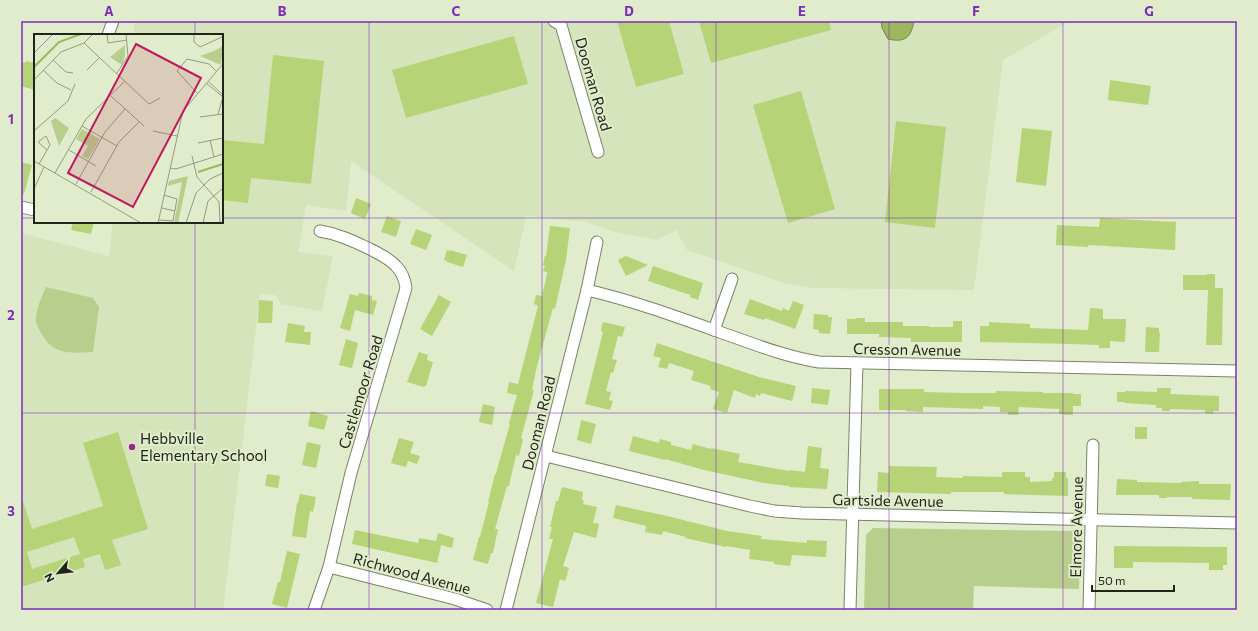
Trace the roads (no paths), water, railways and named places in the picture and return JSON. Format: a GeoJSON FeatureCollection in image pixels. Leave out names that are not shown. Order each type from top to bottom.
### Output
{"type":"FeatureCollection","features":[{"type":"Feature","properties":{"kind":"street"},"geometry":{"type":"LineString","coordinates":[[108,34],[113,21]]}},
{"type":"Feature","properties":{"kind":"street","name":"Dooman Road"},"geometry":{"type":"LineString","coordinates":[[560,22],[598,152]]}},
{"type":"Feature","properties":{"kind":"street"},"geometry":{"type":"LineString","coordinates":[[21,207],[34,210]]}},
{"type":"Feature","properties":{"kind":"street","name":"Castlemoor Road"},"geometry":{"type":"LineString","coordinates":[[314,610],[328,567],[351,473],[406,288],[405,280],[396,265],[383,256],[347,238],[334,233],[320,231]]}},
{"type":"Feature","properties":{"kind":"street","name":"Dooman Road"},"geometry":{"type":"LineString","coordinates":[[506,610],[546,456],[587,290],[597,242]]}},
{"type":"Feature","properties":{"kind":"street"},"geometry":{"type":"LineString","coordinates":[[714,330],[732,279]]}},
{"type":"Feature","properties":{"kind":"street","name":"Cresson Avenue"},"geometry":{"type":"LineString","coordinates":[[587,290],[617,297],[779,353],[800,359],[819,362],[1237,370]]}},
{"type":"Feature","properties":{"kind":"street"},"geometry":{"type":"LineString","coordinates":[[850,610],[857,363]]}},
{"type":"Feature","properties":{"kind":"street","name":"Elmore Avenue"},"geometry":{"type":"LineString","coordinates":[[1089,610],[1093,446]]}},
{"type":"Feature","properties":{"kind":"street","name":"Gartside Avenue"},"geometry":{"type":"LineString","coordinates":[[546,456],[750,506],[802,513],[1237,523]]}},
{"type":"Feature","properties":{"kind":"street","name":"Richwood Avenue"},"geometry":{"type":"LineString","coordinates":[[328,567],[415,588],[487,610]]}},
{"type":"Feature","properties":{"kind":"place","name":"Hebbville Elementary School"},"geometry":{"type":"Point","coordinates":[132,447]}}]}
